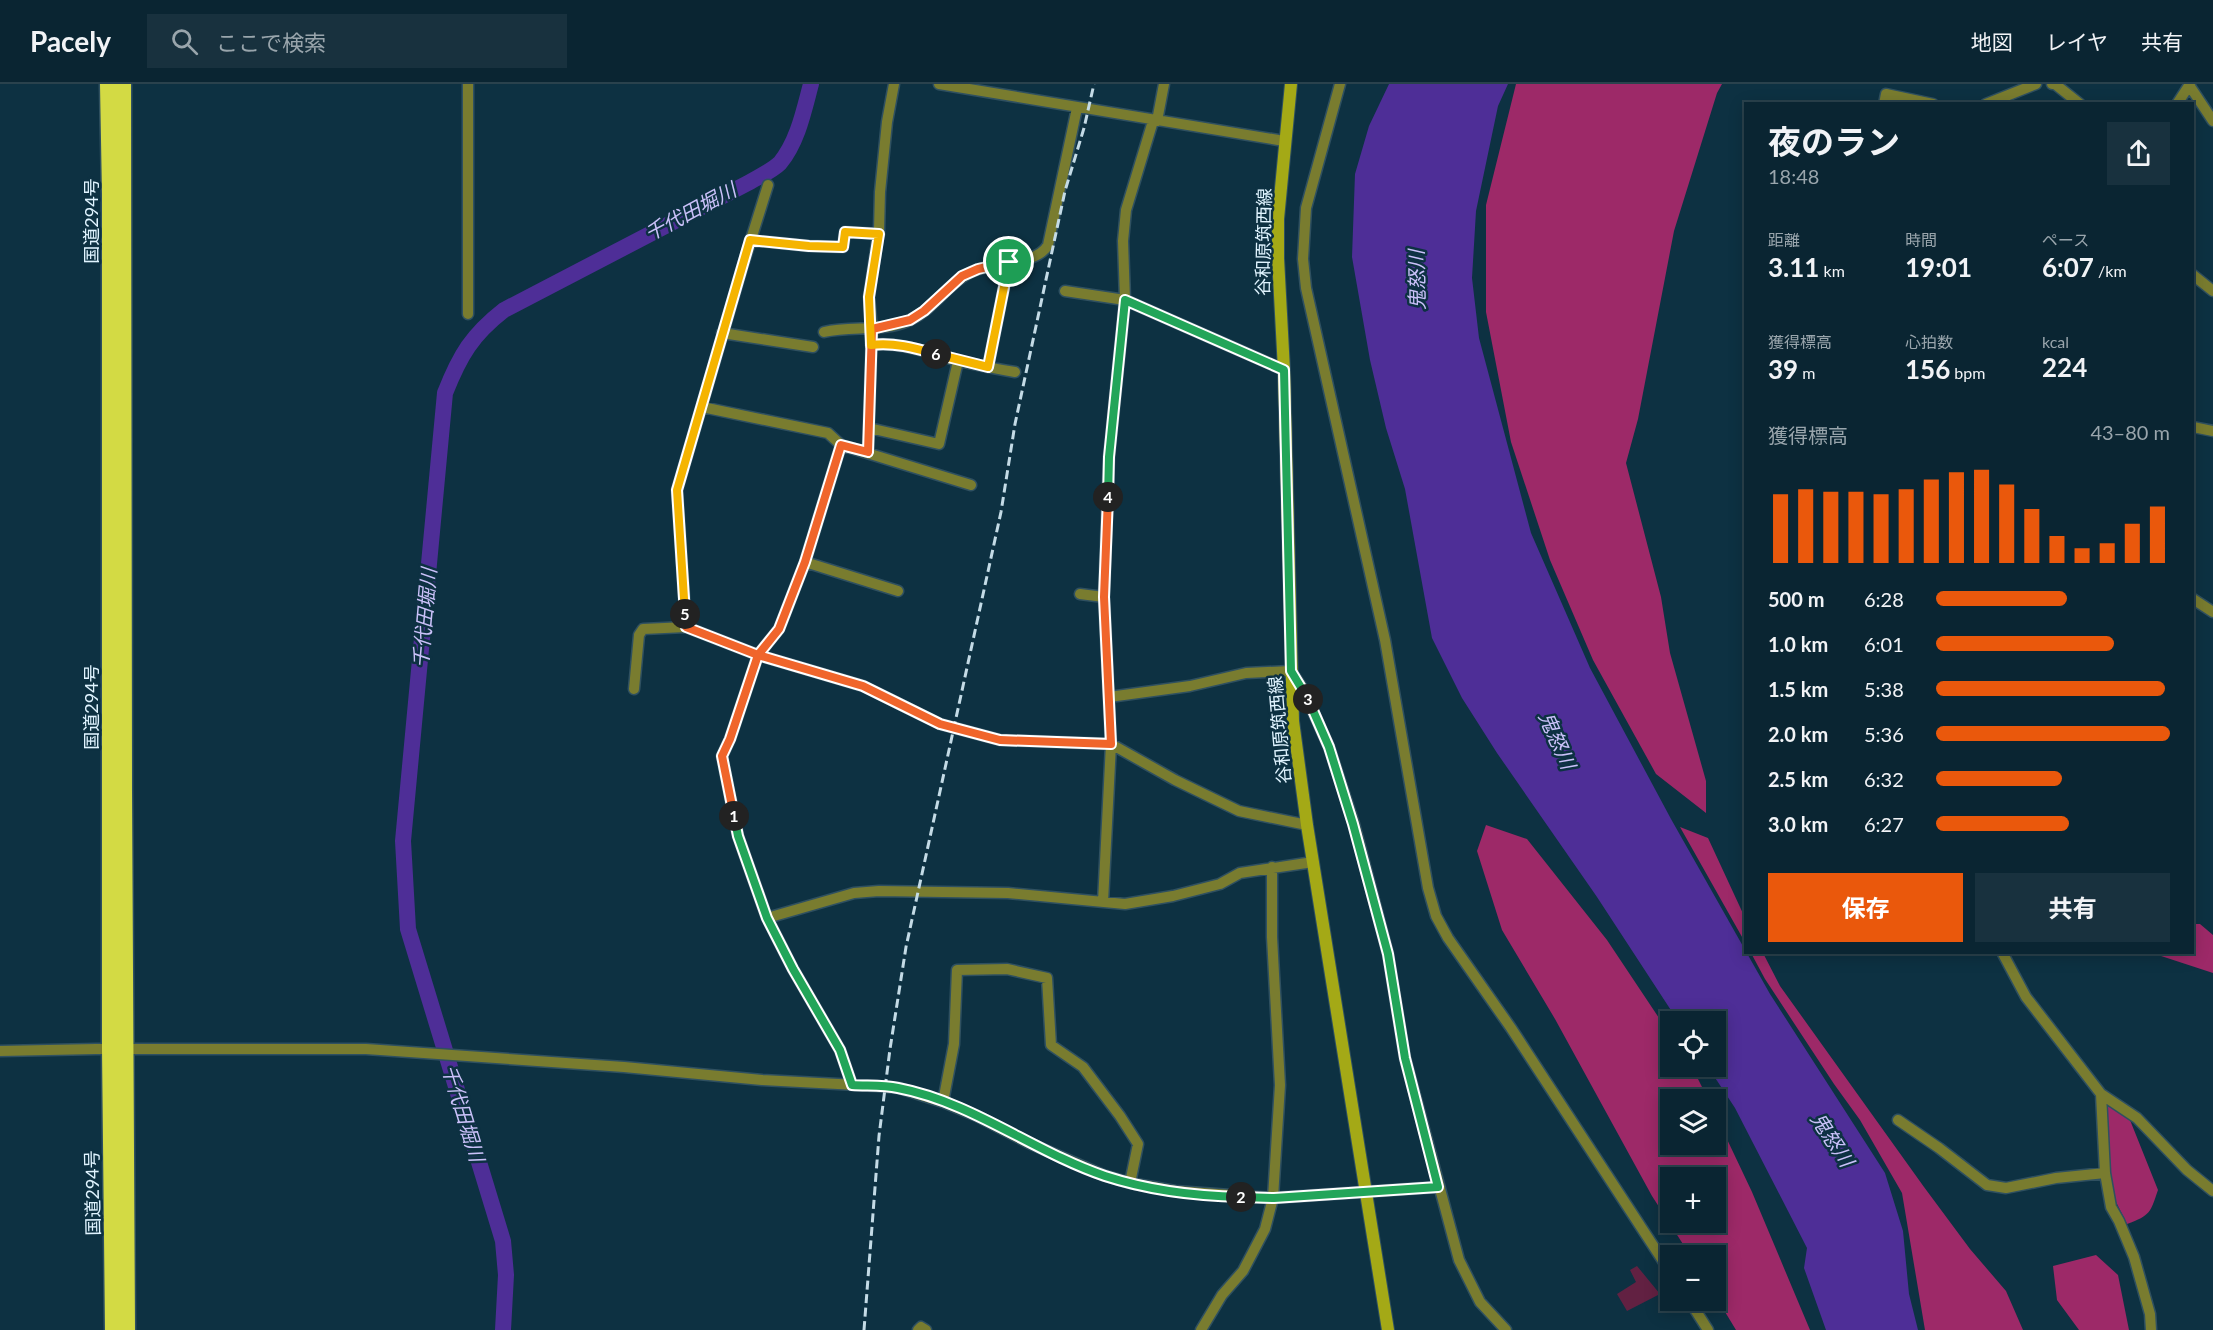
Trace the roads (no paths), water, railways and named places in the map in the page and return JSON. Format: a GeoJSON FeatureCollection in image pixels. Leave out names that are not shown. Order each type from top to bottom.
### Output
{"type":"FeatureCollection","features":[{"type":"Feature","properties":{"kind":"highway","name":"国道294号"},"geometry":{"type":"LineString","coordinates":[[108,84],[118,1049],[127,1330]]}},
{"type":"Feature","properties":{"kind":"highway","name":"国道294号"},"geometry":{"type":"LineString","coordinates":[[113,1330],[123,779],[123,84]]}},
{"type":"Feature","properties":{"kind":"main road","name":"谷和原筑西線"},"geometry":{"type":"LineString","coordinates":[[1291,84],[1278,219],[1278,258],[1284,370],[1293,721],[1307,825],[1388,1330]]}},
{"type":"Feature","properties":{"kind":"street"},"geometry":{"type":"LineString","coordinates":[[468,84],[468,314]]}},
{"type":"Feature","properties":{"kind":"street"},"geometry":{"type":"LineString","coordinates":[[868,452],[872,329],[869,297],[879,234],[880,192],[887,122],[894,84]]}},
{"type":"Feature","properties":{"kind":"street"},"geometry":{"type":"LineString","coordinates":[[939,84],[1284,141]]}},
{"type":"Feature","properties":{"kind":"street"},"geometry":{"type":"LineString","coordinates":[[1103,902],[1111,744],[1104,597],[1109,457],[1125,300],[1123,241],[1126,210],[1155,121],[1164,84]]}},
{"type":"Feature","properties":{"kind":"street"},"geometry":{"type":"LineString","coordinates":[[1340,84],[1306,208],[1303,259],[1306,288],[1385,640],[1428,888],[1436,916],[1448,938],[1511,1028],[1660,1256]]}},
{"type":"Feature","properties":{"kind":"street"},"geometry":{"type":"LineString","coordinates":[[1991,102],[2036,84]]}},
{"type":"Feature","properties":{"kind":"street"},"geometry":{"type":"LineString","coordinates":[[2052,84],[2078,102]]}},
{"type":"Feature","properties":{"kind":"street"},"geometry":{"type":"LineString","coordinates":[[2178,102],[2189,85],[2213,121]]}},
{"type":"Feature","properties":{"kind":"street"},"geometry":{"type":"LineString","coordinates":[[1884,102],[1886,94],[1924,102]]}},
{"type":"Feature","properties":{"kind":"street"},"geometry":{"type":"LineString","coordinates":[[824,332],[836,329],[872,329],[910,320],[924,311],[962,276],[978,269],[1028,259],[1044,253],[1048,245],[1077,108]]}},
{"type":"Feature","properties":{"kind":"street"},"geometry":{"type":"LineString","coordinates":[[686,627],[677,490],[768,185]]}},
{"type":"Feature","properties":{"kind":"street"},"geometry":{"type":"LineString","coordinates":[[750,240],[843,247],[845,232],[879,234]]}},
{"type":"Feature","properties":{"kind":"street"},"geometry":{"type":"LineString","coordinates":[[988,367],[1009,262]]}},
{"type":"Feature","properties":{"kind":"street"},"geometry":{"type":"LineString","coordinates":[[2194,276],[2213,291]]}},
{"type":"Feature","properties":{"kind":"street"},"geometry":{"type":"LineString","coordinates":[[1065,291],[1125,300],[1284,370]]}},
{"type":"Feature","properties":{"kind":"street"},"geometry":{"type":"LineString","coordinates":[[722,333],[813,347]]}},
{"type":"Feature","properties":{"kind":"street"},"geometry":{"type":"LineString","coordinates":[[871,345],[915,348],[958,361],[1015,372]]}},
{"type":"Feature","properties":{"kind":"street"},"geometry":{"type":"LineString","coordinates":[[869,428],[939,444],[958,361]]}},
{"type":"Feature","properties":{"kind":"street"},"geometry":{"type":"LineString","coordinates":[[702,408],[828,433],[841,445],[971,485]]}},
{"type":"Feature","properties":{"kind":"street"},"geometry":{"type":"LineString","coordinates":[[2194,427],[2213,431]]}},
{"type":"Feature","properties":{"kind":"street"},"geometry":{"type":"LineString","coordinates":[[841,445],[805,562],[779,629],[758,655],[730,739],[722,756],[738,836],[767,918],[793,969],[840,1050],[852,1085]]}},
{"type":"Feature","properties":{"kind":"street"},"geometry":{"type":"LineString","coordinates":[[805,562],[898,591]]}},
{"type":"Feature","properties":{"kind":"street"},"geometry":{"type":"LineString","coordinates":[[1080,594],[1104,597]]}},
{"type":"Feature","properties":{"kind":"street"},"geometry":{"type":"LineString","coordinates":[[2194,600],[2213,612]]}},
{"type":"Feature","properties":{"kind":"street"},"geometry":{"type":"LineString","coordinates":[[634,689],[639,635],[643,629],[686,627],[758,655],[863,686],[940,724],[1000,740],[1111,744],[1175,780],[1239,811],[1307,825]]}},
{"type":"Feature","properties":{"kind":"street"},"geometry":{"type":"LineString","coordinates":[[1109,697],[1190,686],[1246,673],[1291,671],[1304,691],[1329,747],[1353,824],[1388,954],[1405,1058],[1459,1260],[1480,1302],[1506,1330]]}},
{"type":"Feature","properties":{"kind":"street"},"geometry":{"type":"LineString","coordinates":[[767,918],[854,893],[879,891],[1008,893],[1125,904],[1173,896],[1220,884],[1240,873],[1313,862]]}},
{"type":"Feature","properties":{"kind":"street"},"geometry":{"type":"LineString","coordinates":[[1201,1330],[1222,1295],[1244,1271],[1265,1229],[1274,1198],[1280,1085],[1272,937],[1272,867]]}},
{"type":"Feature","properties":{"kind":"street"},"geometry":{"type":"LineString","coordinates":[[2003,954],[2026,997],[2101,1094],[2137,1118],[2187,1170],[2213,1191]]}},
{"type":"Feature","properties":{"kind":"street"},"geometry":{"type":"LineString","coordinates":[[943,1102],[954,1044],[957,970],[1007,969],[1047,978],[1051,1045],[1083,1067],[1138,1144],[1130,1183]]}},
{"type":"Feature","properties":{"kind":"street"},"geometry":{"type":"LineString","coordinates":[[0,1051],[366,1049],[899,1088],[943,1102],[977,1116],[1029,1143],[1103,1175],[1130,1183],[1175,1191],[1274,1198],[1438,1187]]}},
{"type":"Feature","properties":{"kind":"street"},"geometry":{"type":"LineString","coordinates":[[2101,1094],[2105,1173],[2111,1207],[2134,1257],[2150,1314],[2151,1330]]}},
{"type":"Feature","properties":{"kind":"street"},"geometry":{"type":"LineString","coordinates":[[1898,1120],[1940,1148],[1987,1185],[2006,1188],[2076,1175],[2105,1173]]}},
{"type":"Feature","properties":{"kind":"street"},"geometry":{"type":"LineString","coordinates":[[1696,1311],[1708,1330]]}},
{"type":"Feature","properties":{"kind":"street"},"geometry":{"type":"LineString","coordinates":[[918,1330],[921,1327],[926,1330]]}},
{"type":"Feature","properties":{"kind":"water","name":"鬼怒川"},"geometry":{"type":"Polygon","coordinates":[[[1389,84],[1508,84],[1498,106],[1476,211],[1472,278],[1479,338],[1531,533],[1590,668],[1744,948],[1744,954],[1747,954],[1770,994],[1885,1173],[1903,1231],[1909,1294],[1918,1330],[1826,1330],[1804,1268],[1807,1248],[1726,1094],[1726,1089],[1722,1089],[1715,1077],[1726,1077],[1726,1011],[1671,1011],[1597,897],[1497,753],[1462,698],[1432,638],[1405,489],[1386,428],[1370,360],[1352,257],[1355,174],[1369,126],[1389,84]]]}},
{"type":"Feature","properties":{"kind":"waterway","name":"千代田堀川"},"geometry":{"type":"LineString","coordinates":[[503,1330],[506,1275],[503,1241],[408,929],[403,841],[445,393],[456,368],[475,337],[504,310],[777,166],[796,135],[811,84]]}},
{"type":"Feature","properties":{"kind":"railway"},"geometry":{"type":"LineString","coordinates":[[864,1330],[879,1136],[906,947],[1001,512],[1015,424],[1065,191],[1084,128],[1094,84]]}}]}
